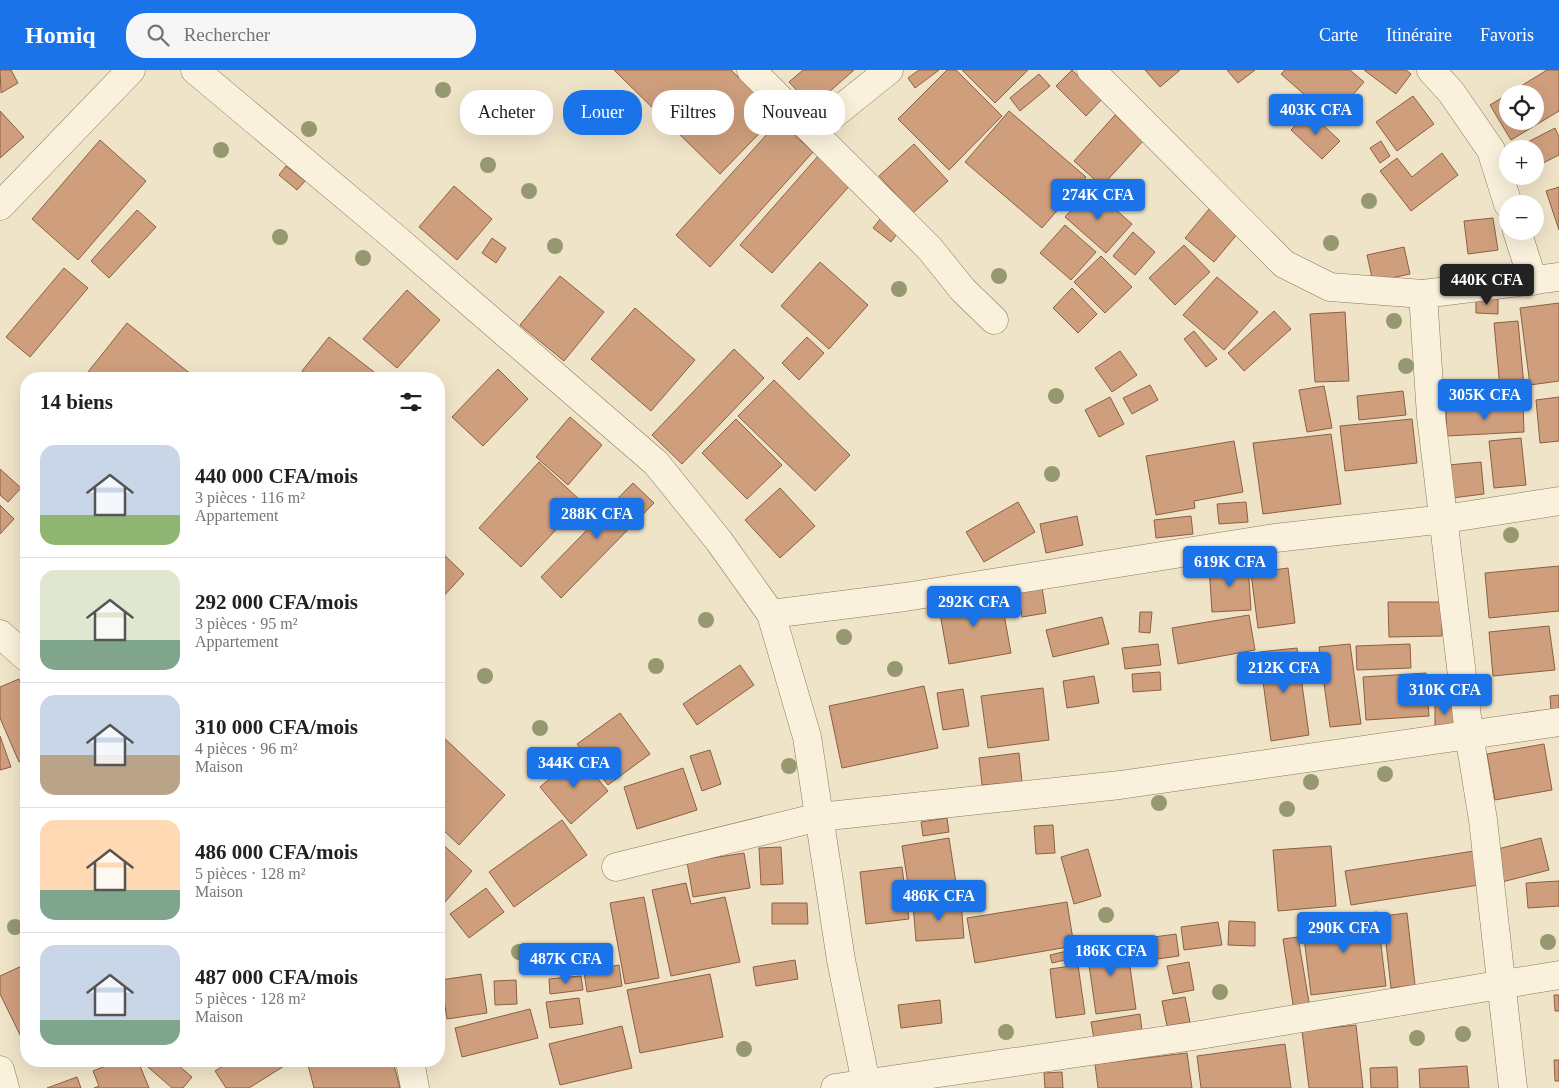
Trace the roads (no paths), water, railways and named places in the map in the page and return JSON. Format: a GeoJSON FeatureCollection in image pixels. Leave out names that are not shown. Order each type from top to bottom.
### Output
{"type":"FeatureCollection","features":[{"type":"Feature","properties":{"kind":"street"},"geometry":{"type":"LineString","coordinates":[[0,206],[131,70]]}},
{"type":"Feature","properties":{"kind":"street"},"geometry":{"type":"LineString","coordinates":[[195,70],[394,236],[656,463],[719,541],[771,614],[807,737],[841,960],[866,1085]]}},
{"type":"Feature","properties":{"kind":"street"},"geometry":{"type":"LineString","coordinates":[[751,70],[772,90]]}},
{"type":"Feature","properties":{"kind":"street"},"geometry":{"type":"LineString","coordinates":[[845,105],[889,70]]}},
{"type":"Feature","properties":{"kind":"street"},"geometry":{"type":"LineString","coordinates":[[1091,70],[1284,264],[1330,287],[1423,294],[1546,279],[1522,240]]}},
{"type":"Feature","properties":{"kind":"street"},"geometry":{"type":"LineString","coordinates":[[1430,70],[1450,92],[1491,150],[1505,195]]}},
{"type":"Feature","properties":{"kind":"street"},"geometry":{"type":"LineString","coordinates":[[818,135],[930,249],[963,290],[994,320]]}},
{"type":"Feature","properties":{"kind":"street"},"geometry":{"type":"LineString","coordinates":[[1423,294],[1431,416],[1445,519],[1469,734],[1483,820],[1513,1088]]}},
{"type":"Feature","properties":{"kind":"street"},"geometry":{"type":"LineString","coordinates":[[771,614],[905,596],[1275,538],[1445,519],[1559,501]]}},
{"type":"Feature","properties":{"kind":"street"},"geometry":{"type":"LineString","coordinates":[[0,634],[20,652]]}},
{"type":"Feature","properties":{"kind":"street"},"geometry":{"type":"LineString","coordinates":[[616,867],[820,818],[1120,785],[1559,722]]}},
{"type":"Feature","properties":{"kind":"street"},"geometry":{"type":"LineString","coordinates":[[835,1088],[1194,1036],[1559,975]]}},
{"type":"Feature","properties":{"kind":"street"},"geometry":{"type":"LineString","coordinates":[[411,1067],[415,1088]]}},
{"type":"Feature","properties":{"kind":"street"},"geometry":{"type":"LineString","coordinates":[[0,1070],[5,1088]]}}]}
